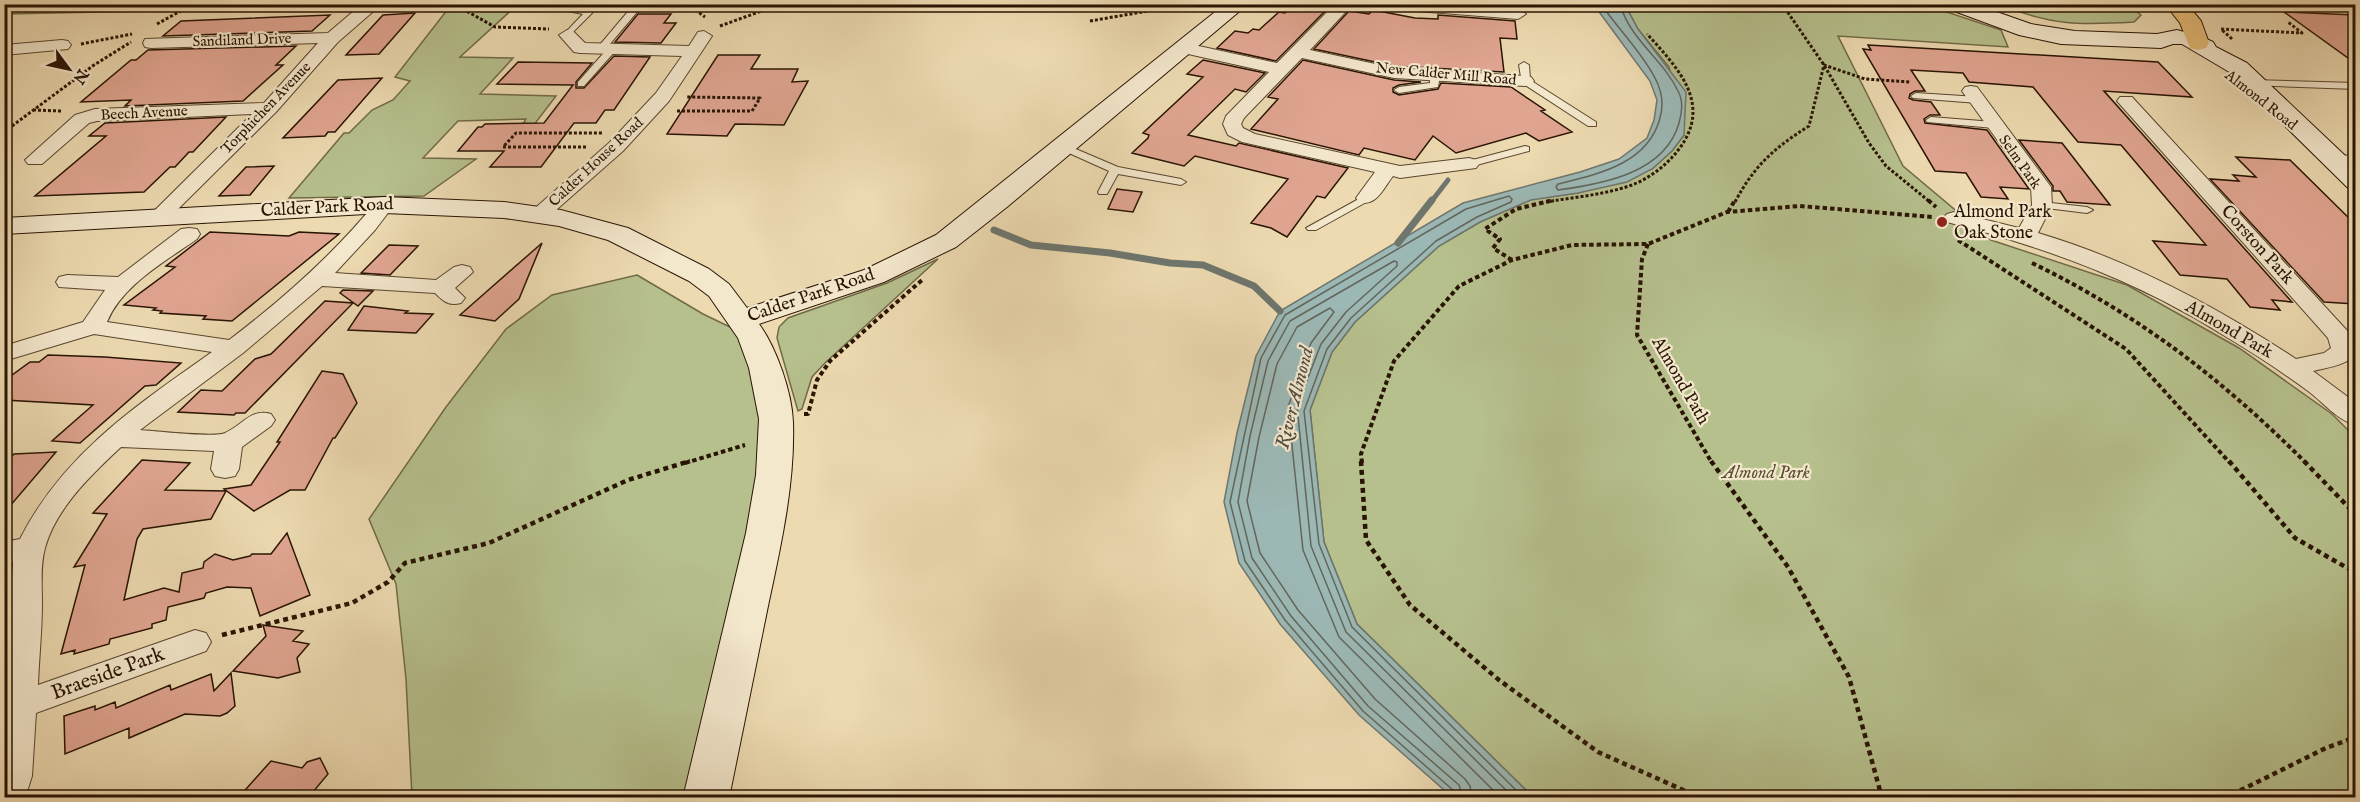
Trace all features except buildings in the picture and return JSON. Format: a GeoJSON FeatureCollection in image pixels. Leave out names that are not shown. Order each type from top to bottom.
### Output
{"type":"FeatureCollection","features":[{"type":"Feature","properties":{"kind":"main road"},"geometry":{"type":"LineString","coordinates":[[997,4],[1079,4]]}},
{"type":"Feature","properties":{"kind":"main road","name":"Calder Park Road"},"geometry":{"type":"LineString","coordinates":[[4,226],[384,205],[463,206],[540,214],[618,234],[681,265],[719,290],[740,320],[838,290],[925,253],[967,226],[1238,4]]}},
{"type":"Feature","properties":{"kind":"main road","name":"Almond Road"},"geometry":{"type":"LineString","coordinates":[[1953,4],[2000,22],[2061,37],[2184,46],[2248,82],[2302,132],[2345,161],[2355,181]]}},
{"type":"Feature","properties":{"kind":"main road"},"geometry":{"type":"LineString","coordinates":[[2159,4],[2171,18],[2184,46]]}},
{"type":"Feature","properties":{"kind":"main road"},"geometry":{"type":"LineString","coordinates":[[2175,4],[2190,21],[2184,46]]}},
{"type":"Feature","properties":{"kind":"main road"},"geometry":{"type":"LineString","coordinates":[[706,798],[765,533],[774,475],[776,428],[765,368],[753,338],[740,320]]}},
{"type":"Feature","properties":{"kind":"street","name":"Torphichen Avenue"},"geometry":{"type":"LineString","coordinates":[[159,217],[269,108],[332,38],[371,5],[378,4]]}},
{"type":"Feature","properties":{"kind":"street"},"geometry":{"type":"LineString","coordinates":[[1346,4],[1236,116],[1232,124],[1235,131],[1248,138],[1400,172],[1469,164]]}},
{"type":"Feature","properties":{"kind":"street"},"geometry":{"type":"LineString","coordinates":[[1392,4],[1480,8],[1518,14]]}},
{"type":"Feature","properties":{"kind":"street"},"geometry":{"type":"LineString","coordinates":[[567,35],[580,48],[606,49],[705,38]]}},
{"type":"Feature","properties":{"kind":"street","name":"Sandiland Drive"},"geometry":{"type":"LineString","coordinates":[[151,43],[332,38]]}},
{"type":"Feature","properties":{"kind":"street","name":"Calder House Road"},"geometry":{"type":"LineString","coordinates":[[540,214],[623,140],[656,104],[705,38]]}},
{"type":"Feature","properties":{"kind":"street"},"geometry":{"type":"LineString","coordinates":[[4,50],[62,45]]}},
{"type":"Feature","properties":{"kind":"street"},"geometry":{"type":"LineString","coordinates":[[1185,48],[1280,69]]}},
{"type":"Feature","properties":{"kind":"street"},"geometry":{"type":"LineString","coordinates":[[4,67],[28,49]]}},
{"type":"Feature","properties":{"kind":"street","name":"New Calder Mill Road"},"geometry":{"type":"LineString","coordinates":[[1297,52],[1394,73],[1435,75],[1524,73]]}},
{"type":"Feature","properties":{"kind":"street","name":"Selm Park"},"geometry":{"type":"LineString","coordinates":[[1975,96],[2041,188],[2042,205],[2025,237]]}},
{"type":"Feature","properties":{"kind":"street","name":"Corston Park"},"geometry":{"type":"LineString","coordinates":[[2126,101],[2340,336],[2344,350],[2332,359],[2292,368]]}},
{"type":"Feature","properties":{"kind":"street","name":"Beech Avenue"},"geometry":{"type":"LineString","coordinates":[[35,159],[82,119],[95,115],[269,108]]}},
{"type":"Feature","properties":{"kind":"street"},"geometry":{"type":"LineString","coordinates":[[1366,198],[1387,170]]}},
{"type":"Feature","properties":{"kind":"street","name":"Braeside Park"},"geometry":{"type":"LineString","coordinates":[[7,798],[15,776],[21,705],[17,550],[75,477],[115,438],[167,395],[234,348],[318,279],[361,236],[384,205]]}},
{"type":"Feature","properties":{"kind":"street","name":"Almond Park"},"geometry":{"type":"LineString","coordinates":[[1957,225],[2025,237],[2073,253],[2140,281],[2237,332],[2292,368],[2355,417]]}},
{"type":"Feature","properties":{"kind":"street"},"geometry":{"type":"LineString","coordinates":[[93,327],[96,317],[123,284],[189,234]]}},
{"type":"Feature","properties":{"kind":"street"},"geometry":{"type":"LineString","coordinates":[[318,279],[447,293],[462,272]]}},
{"type":"Feature","properties":{"kind":"street"},"geometry":{"type":"LineString","coordinates":[[67,282],[123,284]]}},
{"type":"Feature","properties":{"kind":"street"},"geometry":{"type":"LineString","coordinates":[[4,354],[93,327],[160,335],[234,348]]}},
{"type":"Feature","properties":{"kind":"street"},"geometry":{"type":"LineString","coordinates":[[115,438],[227,456],[262,420]]}},
{"type":"Feature","properties":{"kind":"street","name":"Braeside Park"},"geometry":{"type":"LineString","coordinates":[[21,705],[195,642]]}},
{"type":"Feature","properties":{"kind":"lane"},"geometry":{"type":"LineString","coordinates":[[581,84],[634,10],[642,7],[658,8]]}},
{"type":"Feature","properties":{"kind":"lane"},"geometry":{"type":"LineString","coordinates":[[567,35],[589,12],[586,9],[572,9]]}},
{"type":"Feature","properties":{"kind":"lane"},"geometry":{"type":"LineString","coordinates":[[1524,73],[1592,124]]}},
{"type":"Feature","properties":{"kind":"lane"},"geometry":{"type":"LineString","coordinates":[[1399,90],[1435,85],[1435,75]]}},
{"type":"Feature","properties":{"kind":"lane"},"geometry":{"type":"LineString","coordinates":[[2248,82],[2355,86]]}},
{"type":"Feature","properties":{"kind":"lane"},"geometry":{"type":"LineString","coordinates":[[1916,96],[1975,96]]}},
{"type":"Feature","properties":{"kind":"lane"},"geometry":{"type":"LineString","coordinates":[[1931,120],[1994,124]]}},
{"type":"Feature","properties":{"kind":"lane"},"geometry":{"type":"LineString","coordinates":[[1064,147],[1115,170],[1181,182]]}},
{"type":"Feature","properties":{"kind":"lane"},"geometry":{"type":"LineString","coordinates":[[1469,164],[1525,149]]}},
{"type":"Feature","properties":{"kind":"lane"},"geometry":{"type":"LineString","coordinates":[[1103,192],[1115,170]]}},
{"type":"Feature","properties":{"kind":"lane"},"geometry":{"type":"LineString","coordinates":[[1312,228],[1366,198]]}},
{"type":"Feature","properties":{"kind":"lane"},"geometry":{"type":"LineString","coordinates":[[2042,205],[2087,210]]}},
{"type":"Feature","properties":{"kind":"lane"},"geometry":{"type":"LineString","coordinates":[[1346,210],[1359,217]]}},
{"type":"Feature","properties":{"kind":"path"},"geometry":{"type":"LineString","coordinates":[[157,24],[193,4]]}},
{"type":"Feature","properties":{"kind":"path"},"geometry":{"type":"LineString","coordinates":[[454,4],[495,27],[565,29],[567,35]]}},
{"type":"Feature","properties":{"kind":"path"},"geometry":{"type":"LineString","coordinates":[[687,4],[705,38],[781,4]]}},
{"type":"Feature","properties":{"kind":"path"},"geometry":{"type":"LineString","coordinates":[[2235,42],[2221,29],[2302,33],[2288,22]]}},
{"type":"Feature","properties":{"kind":"path"},"geometry":{"type":"LineString","coordinates":[[62,45],[90,43],[136,33]]}},
{"type":"Feature","properties":{"kind":"path"},"geometry":{"type":"LineString","coordinates":[[1512,260],[1492,248],[1500,239],[1485,229],[1518,208],[1629,186],[1658,172],[1680,148],[1692,129],[1692,100],[1684,77],[1647,34]]}},
{"type":"Feature","properties":{"kind":"path"},"geometry":{"type":"LineString","coordinates":[[4,132],[94,65],[132,42]]}},
{"type":"Feature","properties":{"kind":"path"},"geometry":{"type":"LineString","coordinates":[[1727,212],[1736,201],[1748,177],[1784,141],[1809,126],[1824,65],[1865,79],[1910,82]]}},
{"type":"Feature","properties":{"kind":"path"},"geometry":{"type":"LineString","coordinates":[[760,98],[752,111],[656,104],[760,98]]}},
{"type":"Feature","properties":{"kind":"path"},"geometry":{"type":"LineString","coordinates":[[516,132],[623,140],[503,147],[516,132]]}},
{"type":"Feature","properties":{"kind":"path"},"geometry":{"type":"LineString","coordinates":[[1701,798],[1598,752],[1499,680],[1410,605],[1366,540],[1361,454],[1394,361],[1459,286],[1512,260],[1572,245],[1648,244],[1727,212],[1800,206],[1957,225],[1956,239],[2126,349],[2215,445],[2295,538],[2355,573]]}},
{"type":"Feature","properties":{"kind":"path","name":"Almond Path"},"geometry":{"type":"LineString","coordinates":[[1648,244],[1642,259],[1637,335],[1719,475],[1788,567],[1850,677],[1882,798]]}},
{"type":"Feature","properties":{"kind":"path"},"geometry":{"type":"LineString","coordinates":[[195,642],[352,603],[388,582],[405,563],[489,543],[628,480],[776,428],[808,414],[817,380],[830,362],[926,277]]}},
{"type":"Feature","properties":{"kind":"path"},"geometry":{"type":"LineString","coordinates":[[2223,798],[2326,748],[2355,737]]}},
{"type":"Feature","properties":{"kind":"path"},"geometry":{"type":"LineString","coordinates":[[2236,798],[2239,791]]}},
{"type":"Feature","properties":{"kind":"green space"},"geometry":{"type":"Polygon","coordinates":[[[4,5],[253,5],[152,11],[5,14],[4,5]]]}},
{"type":"Feature","properties":{"kind":"green space"},"geometry":{"type":"Polygon","coordinates":[[[451,5],[517,5],[460,57],[513,58],[480,94],[556,96],[530,130],[519,130],[526,119],[458,121],[423,158],[476,159],[424,196],[289,198],[344,133],[349,133],[372,110],[393,100],[410,81],[395,77],[451,5]]]}},
{"type":"Feature","properties":{"kind":"green space","name":"Almond Park"},"geometry":{"type":"Polygon","coordinates":[[[1625,5],[1926,5],[2001,30],[2008,47],[1838,36],[1903,166],[1991,240],[2127,285],[2239,348],[2332,414],[2355,437],[2355,797],[1533,797],[1357,624],[1324,542],[1310,410],[1332,352],[1355,322],[1439,246],[1480,222],[1531,199],[1578,193],[1652,169],[1672,151],[1684,135],[1669,67],[1638,29],[1625,5]]]}},
{"type":"Feature","properties":{"kind":"green space"},"geometry":{"type":"Polygon","coordinates":[[[2002,5],[2128,5],[2141,15],[2134,22],[2098,24],[2067,22],[2036,17],[2002,5]]]}},
{"type":"Feature","properties":{"kind":"green space"},"geometry":{"type":"Polygon","coordinates":[[[938,259],[812,377],[802,409],[798,411],[777,338],[779,327],[788,318],[887,283],[938,259]]]}},
{"type":"Feature","properties":{"kind":"green space"},"geometry":{"type":"Polygon","coordinates":[[[637,275],[703,314],[753,338],[772,393],[706,797],[412,797],[406,679],[396,584],[369,519],[446,407],[506,329],[552,295],[637,275]]]}},
{"type":"Feature","properties":{"kind":"water","name":"River Almond"},"geometry":{"type":"Polygon","coordinates":[[[1594,5],[1625,5],[1638,29],[1686,92],[1684,135],[1672,151],[1652,169],[1627,182],[1531,200],[1480,222],[1439,246],[1355,322],[1332,352],[1310,410],[1324,542],[1357,624],[1533,797],[1452,797],[1359,715],[1280,624],[1239,563],[1224,502],[1237,433],[1256,356],[1280,311],[1463,203],[1580,172],[1619,159],[1647,138],[1654,120],[1657,100],[1650,81],[1594,5]]]}},
{"type":"Feature","properties":{"kind":"waterway"},"geometry":{"type":"LineString","coordinates":[[1431,202],[1448,180]]}},
{"type":"Feature","properties":{"kind":"waterway"},"geometry":{"type":"LineString","coordinates":[[1398,243],[1432,200]]}},
{"type":"Feature","properties":{"kind":"waterway"},"geometry":{"type":"LineString","coordinates":[[994,230],[1031,245],[1110,253],[1170,263],[1203,265],[1254,286],[1280,311]]}},
{"type":"Feature","properties":{"kind":"place","name":"Almond Park Oak Stone"},"geometry":{"type":"Point","coordinates":[1942,222]}}]}
